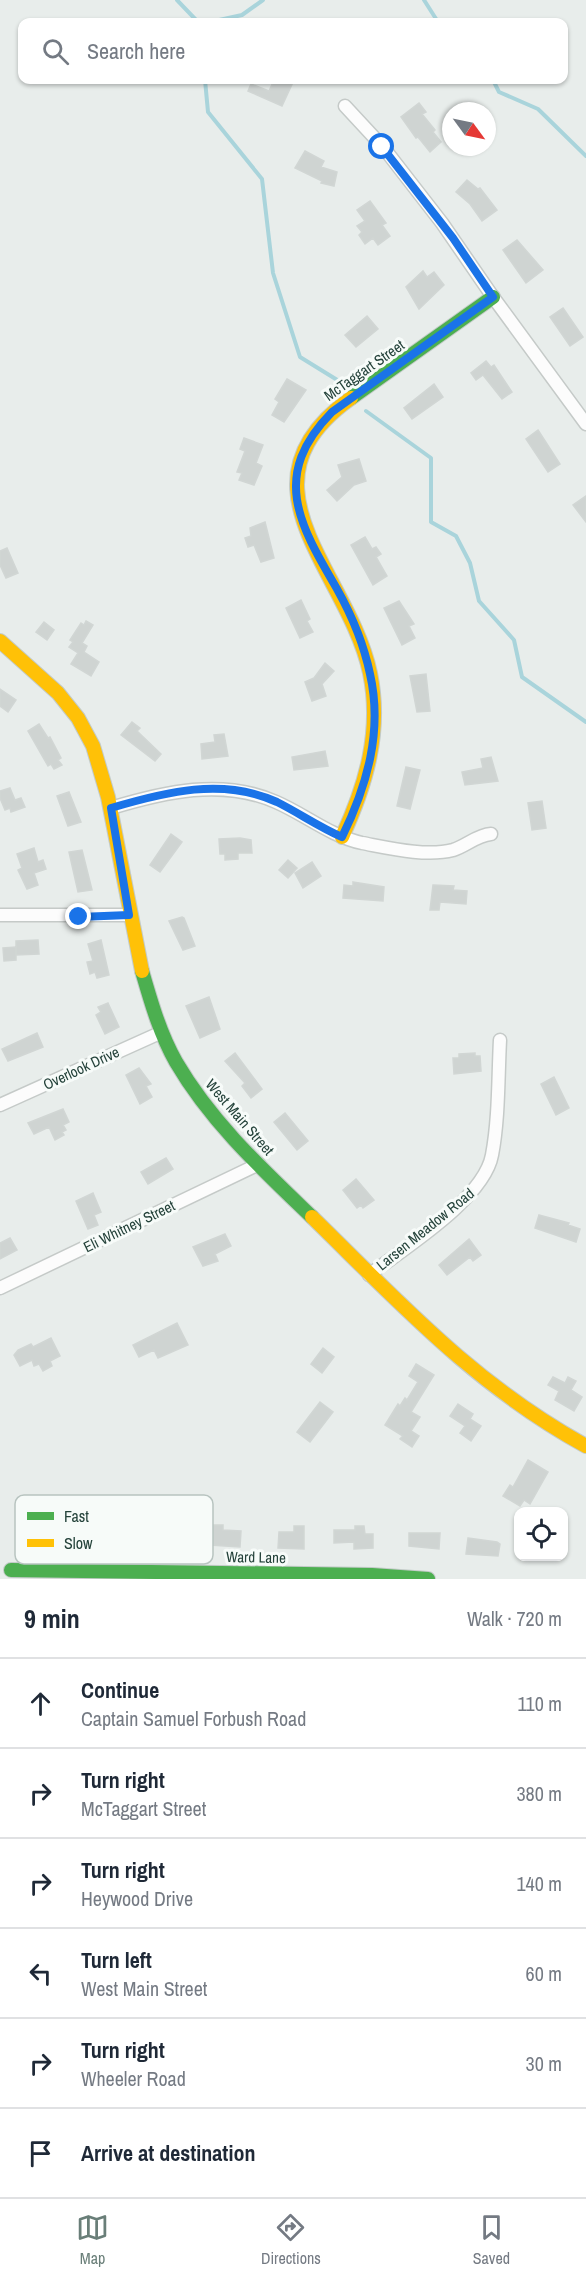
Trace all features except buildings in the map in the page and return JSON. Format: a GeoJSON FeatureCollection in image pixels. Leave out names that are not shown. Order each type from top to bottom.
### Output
{"type":"FeatureCollection","features":[{"type":"Feature","properties":{"kind":"street"},"geometry":{"type":"LineString","coordinates":[[345,106],[382,147],[442,223],[586,424]]}},
{"type":"Feature","properties":{"kind":"street","name":"McTaggart Street"},"geometry":{"type":"LineString","coordinates":[[342,837],[368,774],[373,734],[373,694],[367,661],[351,620],[304,530],[296,499],[298,468],[311,437],[332,412],[493,297]]}},
{"type":"Feature","properties":{"kind":"street","name":"West Main Street"},"geometry":{"type":"LineString","coordinates":[[0,640],[62,698],[84,728],[94,750],[111,808],[129,915],[147,986],[172,1055],[198,1097],[259,1164],[369,1275],[499,1391],[539,1420],[586,1446]]}},
{"type":"Feature","properties":{"kind":"street"},"geometry":{"type":"LineString","coordinates":[[111,808],[190,789],[223,789],[275,801],[342,837],[379,846],[435,852],[452,850],[484,834],[491,834]]}},
{"type":"Feature","properties":{"kind":"street"},"geometry":{"type":"LineString","coordinates":[[0,913],[129,915]]}},
{"type":"Feature","properties":{"kind":"street","name":"Overlook Drive"},"geometry":{"type":"LineString","coordinates":[[0,1105],[162,1032]]}},
{"type":"Feature","properties":{"kind":"street","name":"Larsen Meadow Road"},"geometry":{"type":"LineString","coordinates":[[369,1275],[459,1205],[476,1188],[485,1174],[492,1156],[500,1040]]}},
{"type":"Feature","properties":{"kind":"street","name":"Eli Whitney Street"},"geometry":{"type":"LineString","coordinates":[[0,1288],[259,1164]]}},
{"type":"Feature","properties":{"kind":"street","name":"Ward Lane"},"geometry":{"type":"LineString","coordinates":[[11,1570],[71,1575],[372,1575],[428,1579]]}},
{"type":"Feature","properties":{"kind":"waterway"},"geometry":{"type":"LineString","coordinates":[[177,0],[194,18]]}},
{"type":"Feature","properties":{"kind":"waterway"},"geometry":{"type":"LineString","coordinates":[[228,18],[242,15],[263,0]]}},
{"type":"Feature","properties":{"kind":"waterway"},"geometry":{"type":"LineString","coordinates":[[424,0],[435,18]]}},
{"type":"Feature","properties":{"kind":"waterway"},"geometry":{"type":"LineString","coordinates":[[205,84],[208,112],[262,179],[273,273],[300,357],[347,386]]}},
{"type":"Feature","properties":{"kind":"waterway"},"geometry":{"type":"LineString","coordinates":[[495,84],[499,92],[538,109],[586,156]]}},
{"type":"Feature","properties":{"kind":"waterway"},"geometry":{"type":"LineString","coordinates":[[366,411],[431,458],[431,522],[456,536],[470,563],[479,601],[514,640],[522,677],[586,722]]}},
{"type":"Feature","properties":{"kind":"traffic: fast"},"geometry":{"type":"LineString","coordinates":[[351,398],[493,297]]}},
{"type":"Feature","properties":{"kind":"traffic: fast"},"geometry":{"type":"LineString","coordinates":[[142,971],[165,1040],[190,1084],[238,1144],[312,1217]]}},
{"type":"Feature","properties":{"kind":"traffic: fast"},"geometry":{"type":"LineString","coordinates":[[11,1570],[372,1575],[428,1579]]}},
{"type":"Feature","properties":{"kind":"traffic: slow"},"geometry":{"type":"LineString","coordinates":[[342,837],[358,798],[370,757],[373,737],[373,695],[370,673],[358,636],[307,530],[298,497],[300,463],[316,431],[351,398]]}},
{"type":"Feature","properties":{"kind":"traffic: slow"},"geometry":{"type":"LineString","coordinates":[[0,641],[58,693],[78,718],[93,746],[108,797],[142,971]]}},
{"type":"Feature","properties":{"kind":"traffic: slow"},"geometry":{"type":"LineString","coordinates":[[312,1217],[409,1312],[474,1370],[509,1397],[586,1446]]}},
{"type":"Feature","properties":{"kind":"route"},"geometry":{"type":"LineString","coordinates":[[79,917],[129,915],[111,808],[190,789],[211,788],[247,792],[275,801],[342,837],[362,793],[368,774],[373,734],[373,694],[370,675],[367,661],[345,604],[315,555],[304,530],[295,490],[298,468],[311,437],[332,412],[443,335],[493,297],[453,238],[382,147]]}}]}
